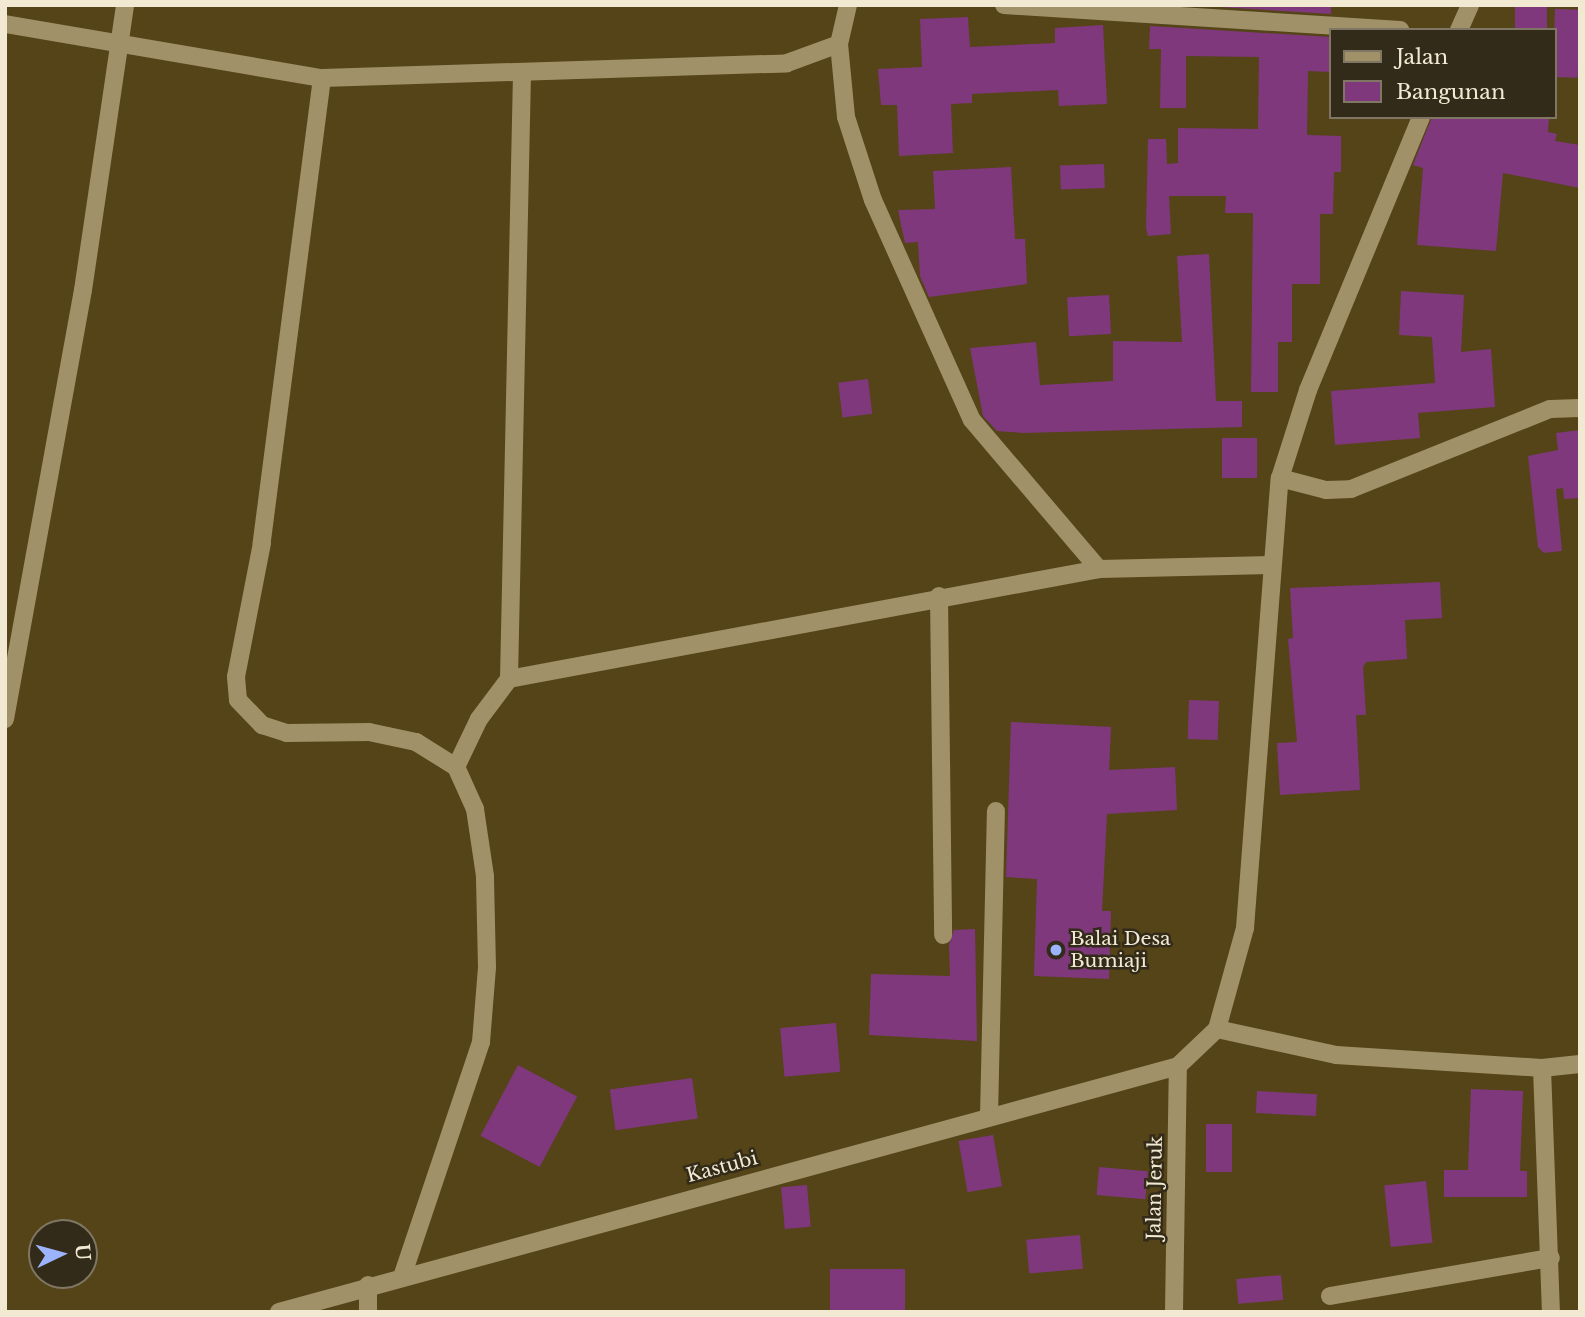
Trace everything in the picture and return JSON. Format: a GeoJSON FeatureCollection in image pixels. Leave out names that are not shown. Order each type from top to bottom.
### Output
{"type":"FeatureCollection","features":[{"type":"Feature","properties":{"kind":"street"},"geometry":{"type":"LineString","coordinates":[[5,719],[83,290],[125,5]]}},
{"type":"Feature","properties":{"kind":"street"},"geometry":{"type":"LineString","coordinates":[[848,5],[839,44],[846,117],[873,200],[972,419],[1099,569]]}},
{"type":"Feature","properties":{"kind":"street"},"geometry":{"type":"LineString","coordinates":[[1004,5],[1368,28]]}},
{"type":"Feature","properties":{"kind":"street"},"geometry":{"type":"LineString","coordinates":[[1460,28],[1470,5]]}},
{"type":"Feature","properties":{"kind":"street"},"geometry":{"type":"LineString","coordinates":[[5,24],[121,41],[322,78],[787,63],[839,44]]}},
{"type":"Feature","properties":{"kind":"street"},"geometry":{"type":"LineString","coordinates":[[456,767],[480,719],[509,679],[522,72]]}},
{"type":"Feature","properties":{"kind":"street"},"geometry":{"type":"LineString","coordinates":[[322,78],[262,543],[236,677],[238,700],[262,725],[287,733],[369,732],[416,741],[456,767],[475,809],[485,876],[487,967],[481,1042],[402,1277]]}},
{"type":"Feature","properties":{"kind":"street"},"geometry":{"type":"LineString","coordinates":[[1178,1066],[1217,1030],[1244,928],[1257,817],[1270,565],[1280,478],[1308,390],[1420,119]]}},
{"type":"Feature","properties":{"kind":"street"},"geometry":{"type":"LineString","coordinates":[[1280,478],[1326,489],[1351,489],[1550,409],[1580,408]]}},
{"type":"Feature","properties":{"kind":"street"},"geometry":{"type":"LineString","coordinates":[[509,679],[939,596],[1099,569],[1270,565]]}},
{"type":"Feature","properties":{"kind":"street"},"geometry":{"type":"LineString","coordinates":[[939,596],[943,935]]}},
{"type":"Feature","properties":{"kind":"street"},"geometry":{"type":"LineString","coordinates":[[989,1116],[996,811]]}},
{"type":"Feature","properties":{"kind":"street"},"geometry":{"type":"LineString","coordinates":[[1217,1030],[1336,1055],[1542,1069],[1580,1064]]}},
{"type":"Feature","properties":{"kind":"street","name":"Kastubi"},"geometry":{"type":"LineString","coordinates":[[279,1312],[368,1285],[1178,1066]]}},
{"type":"Feature","properties":{"kind":"street","name":"Jalan Jeruk"},"geometry":{"type":"LineString","coordinates":[[1174,1312],[1178,1066]]}},
{"type":"Feature","properties":{"kind":"street"},"geometry":{"type":"LineString","coordinates":[[1542,1069],[1551,1312]]}},
{"type":"Feature","properties":{"kind":"street"},"geometry":{"type":"LineString","coordinates":[[1330,1296],[1551,1258]]}},
{"type":"Feature","properties":{"kind":"street"},"geometry":{"type":"LineString","coordinates":[[368,1285],[368,1312]]}},
{"type":"Feature","properties":{"kind":"building"},"geometry":{"type":"Polygon","coordinates":[[[1188,5],[1331,5],[1331,14],[1188,5]]]}},
{"type":"Feature","properties":{"kind":"building"},"geometry":{"type":"Polygon","coordinates":[[[1515,5],[1547,5],[1547,28],[1515,28],[1515,5]]]}},
{"type":"Feature","properties":{"kind":"building"},"geometry":{"type":"Polygon","coordinates":[[[1555,9],[1580,10],[1578,78],[1557,77],[1555,9]]]}},
{"type":"Feature","properties":{"kind":"building"},"geometry":{"type":"Polygon","coordinates":[[[968,17],[970,47],[1055,43],[1055,28],[1103,25],[1107,104],[1059,106],[1058,90],[972,94],[972,103],[951,104],[953,153],[899,156],[897,105],[881,105],[878,69],[922,67],[920,19],[968,17]]]}},
{"type":"Feature","properties":{"kind":"building"},"geometry":{"type":"Polygon","coordinates":[[[1150,26],[1330,37],[1330,72],[1308,71],[1307,135],[1341,136],[1341,172],[1334,172],[1333,214],[1320,214],[1320,284],[1292,284],[1292,342],[1278,342],[1278,392],[1251,392],[1253,213],[1225,213],[1226,196],[1169,196],[1171,234],[1148,236],[1146,228],[1148,139],[1166,139],[1167,164],[1178,163],[1178,128],[1258,129],[1259,57],[1186,56],[1186,108],[1160,108],[1161,49],[1149,49],[1150,26]]]}},
{"type":"Feature","properties":{"kind":"building"},"geometry":{"type":"Polygon","coordinates":[[[1431,119],[1549,119],[1548,132],[1557,134],[1555,141],[1580,145],[1580,188],[1503,173],[1496,251],[1417,245],[1423,168],[1413,165],[1431,119]]]}},
{"type":"Feature","properties":{"kind":"building"},"geometry":{"type":"Polygon","coordinates":[[[1104,164],[1105,188],[1061,190],[1060,166],[1104,164]]]}},
{"type":"Feature","properties":{"kind":"building"},"geometry":{"type":"Polygon","coordinates":[[[1011,167],[1015,239],[1025,239],[1027,284],[929,297],[920,276],[918,242],[905,243],[898,210],[935,209],[933,171],[1011,167]]]}},
{"type":"Feature","properties":{"kind":"building"},"geometry":{"type":"Polygon","coordinates":[[[1209,254],[1216,401],[1242,401],[1242,427],[1023,433],[997,431],[983,416],[970,348],[1036,342],[1040,385],[1113,381],[1113,341],[1182,342],[1177,256],[1209,254]]]}},
{"type":"Feature","properties":{"kind":"building"},"geometry":{"type":"Polygon","coordinates":[[[1401,291],[1464,295],[1461,352],[1491,349],[1495,407],[1418,413],[1420,438],[1335,445],[1331,391],[1435,383],[1432,337],[1399,335],[1401,291]]]}},
{"type":"Feature","properties":{"kind":"building"},"geometry":{"type":"Polygon","coordinates":[[[1109,295],[1111,334],[1069,336],[1067,297],[1109,295]]]}},
{"type":"Feature","properties":{"kind":"building"},"geometry":{"type":"Polygon","coordinates":[[[868,379],[872,414],[842,417],[838,383],[868,379]]]}},
{"type":"Feature","properties":{"kind":"building"},"geometry":{"type":"Polygon","coordinates":[[[1580,430],[1580,498],[1564,499],[1563,488],[1556,489],[1562,551],[1544,553],[1538,547],[1528,456],[1558,450],[1556,433],[1580,430]]]}},
{"type":"Feature","properties":{"kind":"building"},"geometry":{"type":"Polygon","coordinates":[[[1222,438],[1257,438],[1257,478],[1222,478],[1222,438]]]}},
{"type":"Feature","properties":{"kind":"building"},"geometry":{"type":"Polygon","coordinates":[[[1440,582],[1442,618],[1405,620],[1407,659],[1366,662],[1363,667],[1366,715],[1356,715],[1360,790],[1280,795],[1277,743],[1297,742],[1288,639],[1293,638],[1290,588],[1440,582]]]}},
{"type":"Feature","properties":{"kind":"building"},"geometry":{"type":"Polygon","coordinates":[[[1189,700],[1219,701],[1218,740],[1188,739],[1189,700]]]}},
{"type":"Feature","properties":{"kind":"building"},"geometry":{"type":"Polygon","coordinates":[[[1011,722],[1111,727],[1109,770],[1175,767],[1177,810],[1107,814],[1102,911],[1111,911],[1109,979],[1034,976],[1037,879],[1006,877],[1011,722]]]}},
{"type":"Feature","properties":{"kind":"building"},"geometry":{"type":"Polygon","coordinates":[[[975,929],[977,1041],[869,1035],[871,974],[950,976],[949,945],[954,930],[975,929]]]}},
{"type":"Feature","properties":{"kind":"building"},"geometry":{"type":"Polygon","coordinates":[[[836,1023],[840,1072],[784,1077],[780,1028],[836,1023]]]}},
{"type":"Feature","properties":{"kind":"building"},"geometry":{"type":"Polygon","coordinates":[[[518,1065],[577,1096],[540,1167],[480,1136],[518,1065]]]}},
{"type":"Feature","properties":{"kind":"building"},"geometry":{"type":"Polygon","coordinates":[[[692,1078],[698,1119],[616,1130],[610,1090],[692,1078]]]}},
{"type":"Feature","properties":{"kind":"building"},"geometry":{"type":"Polygon","coordinates":[[[1471,1089],[1523,1091],[1520,1171],[1527,1171],[1527,1197],[1444,1197],[1444,1170],[1468,1170],[1471,1089]]]}},
{"type":"Feature","properties":{"kind":"building"},"geometry":{"type":"Polygon","coordinates":[[[1257,1091],[1317,1094],[1316,1116],[1256,1113],[1257,1091]]]}},
{"type":"Feature","properties":{"kind":"building"},"geometry":{"type":"Polygon","coordinates":[[[1206,1124],[1232,1124],[1232,1172],[1206,1172],[1206,1124]]]}},
{"type":"Feature","properties":{"kind":"building"},"geometry":{"type":"Polygon","coordinates":[[[993,1135],[1002,1186],[968,1192],[959,1141],[993,1135]]]}},
{"type":"Feature","properties":{"kind":"building"},"geometry":{"type":"Polygon","coordinates":[[[1099,1167],[1148,1171],[1145,1199],[1097,1195],[1099,1167]]]}},
{"type":"Feature","properties":{"kind":"building"},"geometry":{"type":"Polygon","coordinates":[[[1426,1181],[1432,1243],[1391,1247],[1384,1185],[1426,1181]]]}},
{"type":"Feature","properties":{"kind":"building"},"geometry":{"type":"Polygon","coordinates":[[[807,1185],[811,1227],[785,1229],[781,1187],[807,1185]]]}},
{"type":"Feature","properties":{"kind":"building"},"geometry":{"type":"Polygon","coordinates":[[[1080,1235],[1083,1269],[1029,1274],[1026,1240],[1080,1235]]]}},
{"type":"Feature","properties":{"kind":"building"},"geometry":{"type":"Polygon","coordinates":[[[830,1269],[905,1269],[905,1312],[830,1312],[830,1269]]]}},
{"type":"Feature","properties":{"kind":"building"},"geometry":{"type":"Polygon","coordinates":[[[1281,1275],[1283,1300],[1238,1304],[1236,1279],[1281,1275]]]}},
{"type":"Feature","properties":{"kind":"place","name":"Balai Desa Bumiaji"},"geometry":{"type":"Point","coordinates":[1056,950]}}]}
